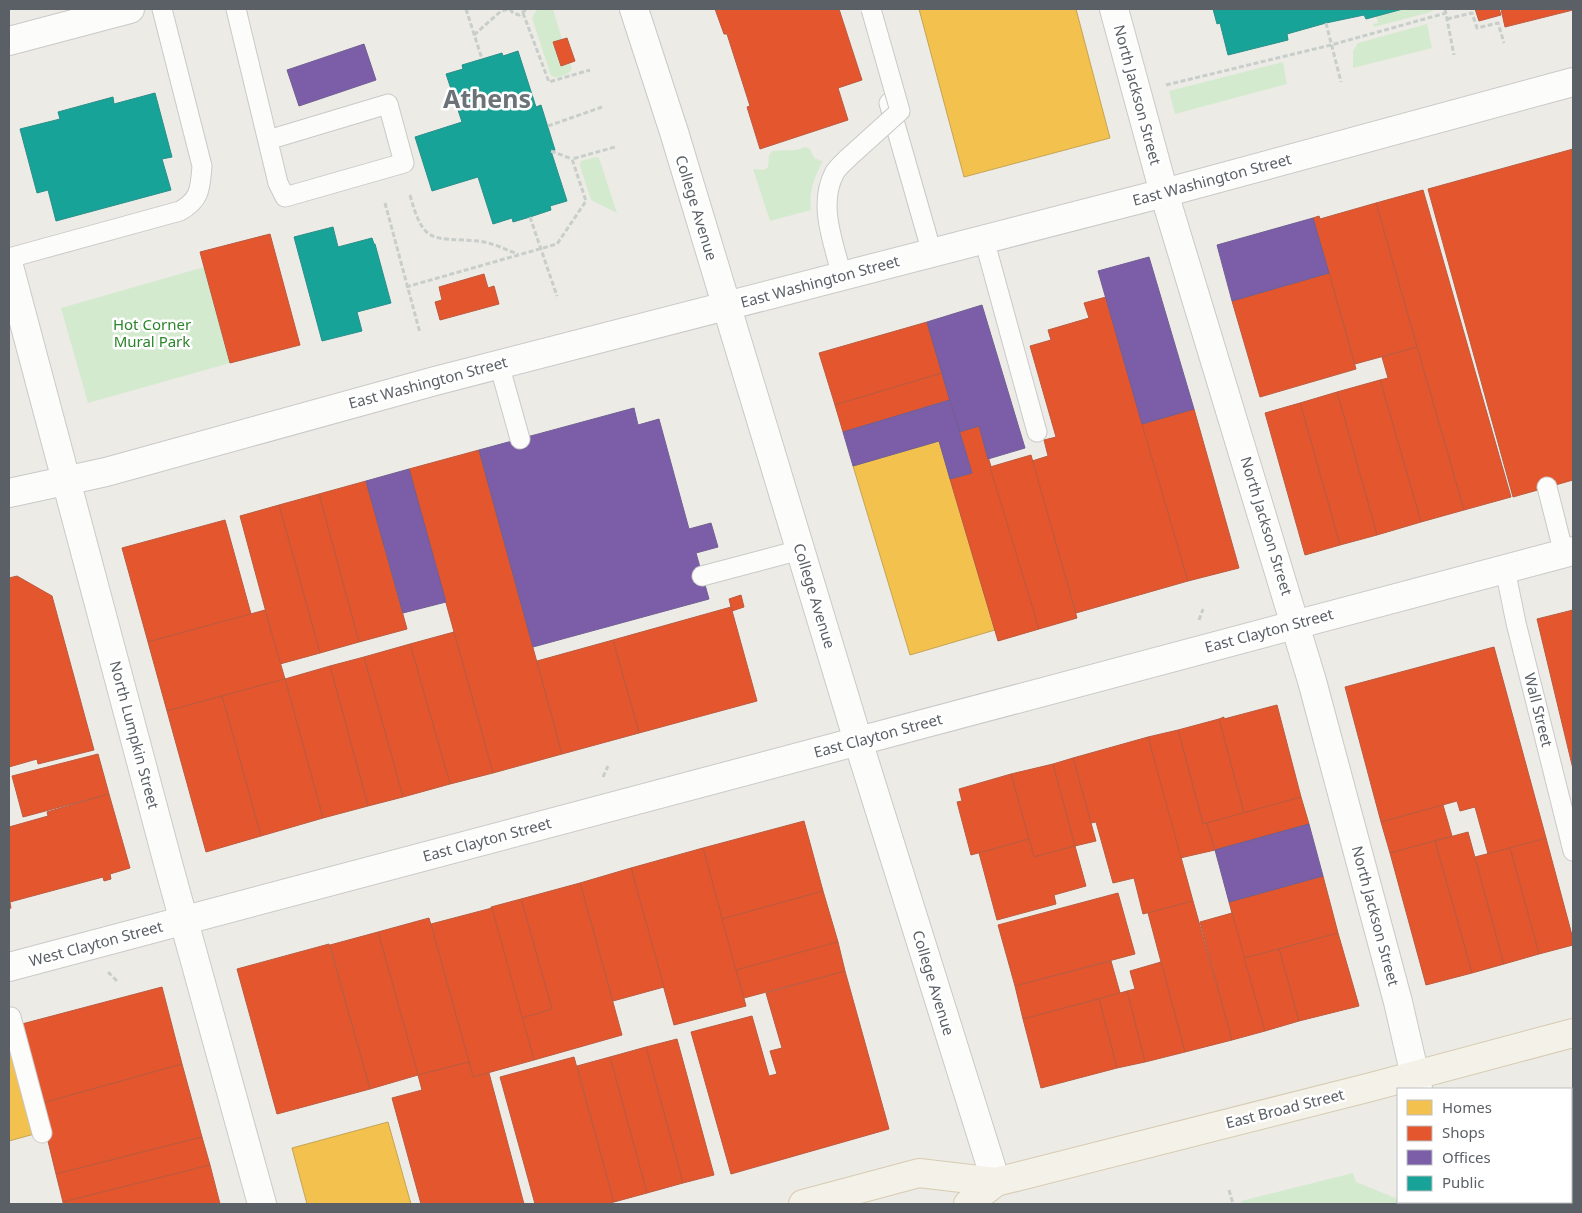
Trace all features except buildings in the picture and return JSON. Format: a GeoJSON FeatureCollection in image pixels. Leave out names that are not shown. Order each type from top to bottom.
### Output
{"type":"FeatureCollection","features":[{"type":"Feature","properties":{"kind":"main road","name":"East Broad Street"},"geometry":{"type":"LineString","coordinates":[[803,1204],[919,1173],[996,1182],[1416,1082],[1573,1033]]}},
{"type":"Feature","properties":{"kind":"main road","name":"East Broad Street"},"geometry":{"type":"LineString","coordinates":[[968,1204],[996,1182]]}},
{"type":"Feature","properties":{"kind":"street"},"geometry":{"type":"LineString","coordinates":[[9,41],[130,9]]}},
{"type":"Feature","properties":{"kind":"street","name":"College Avenue"},"geometry":{"type":"LineString","coordinates":[[634,9],[674,132],[706,245],[858,741],[996,1182]]}},
{"type":"Feature","properties":{"kind":"street","name":"North Jackson Street"},"geometry":{"type":"LineString","coordinates":[[1114,9],[1164,193],[1296,625],[1398,1002],[1416,1082]]}},
{"type":"Feature","properties":{"kind":"street","name":"East Washington Street"},"geometry":{"type":"LineString","coordinates":[[9,493],[106,472],[499,364],[1164,193],[1573,82]]}},
{"type":"Feature","properties":{"kind":"street","name":"North Lumpkin Street"},"geometry":{"type":"LineString","coordinates":[[9,266],[183,921],[262,1204]]}},
{"type":"Feature","properties":{"kind":"street","name":"East Clayton Street"},"geometry":{"type":"LineString","coordinates":[[183,921],[496,836],[704,784],[858,741],[1569,553]]}},
{"type":"Feature","properties":{"kind":"street","name":"West Clayton Street"},"geometry":{"type":"LineString","coordinates":[[9,967],[183,921]]}},
{"type":"Feature","properties":{"kind":"lane"},"geometry":{"type":"LineString","coordinates":[[9,258],[180,211],[192,205],[200,189],[202,166],[162,9]]}},
{"type":"Feature","properties":{"kind":"lane"},"geometry":{"type":"LineString","coordinates":[[236,9],[278,182],[285,197],[404,163],[388,104],[268,140]]}},
{"type":"Feature","properties":{"kind":"lane"},"geometry":{"type":"LineString","coordinates":[[863,9],[932,253]]}},
{"type":"Feature","properties":{"kind":"lane"},"geometry":{"type":"LineString","coordinates":[[842,276],[827,215],[828,194],[835,172],[900,111],[871,9]]}},
{"type":"Feature","properties":{"kind":"lane"},"geometry":{"type":"LineString","coordinates":[[984,240],[1037,432]]}},
{"type":"Feature","properties":{"kind":"lane"},"geometry":{"type":"LineString","coordinates":[[499,364],[520,439]]}},
{"type":"Feature","properties":{"kind":"lane"},"geometry":{"type":"LineString","coordinates":[[1547,487],[1569,553]]}},
{"type":"Feature","properties":{"kind":"lane"},"geometry":{"type":"LineString","coordinates":[[702,576],[800,550]]}},
{"type":"Feature","properties":{"kind":"lane","name":"Wall Street"},"geometry":{"type":"LineString","coordinates":[[1505,569],[1516,623],[1573,851]]}},
{"type":"Feature","properties":{"kind":"lane"},"geometry":{"type":"LineString","coordinates":[[11,1017],[42,1133]]}},
{"type":"Feature","properties":{"kind":"path"},"geometry":{"type":"LineString","coordinates":[[466,9],[482,59]]}},
{"type":"Feature","properties":{"kind":"path"},"geometry":{"type":"LineString","coordinates":[[474,35],[501,11],[509,9],[519,15],[527,9]]}},
{"type":"Feature","properties":{"kind":"path"},"geometry":{"type":"LineString","coordinates":[[1160,86],[1331,45],[1446,11],[1454,55]]}},
{"type":"Feature","properties":{"kind":"path"},"geometry":{"type":"LineString","coordinates":[[523,13],[549,82],[590,70]]}},
{"type":"Feature","properties":{"kind":"path"},"geometry":{"type":"LineString","coordinates":[[1447,18],[1472,13],[1477,28],[1498,23],[1504,43]]}},
{"type":"Feature","properties":{"kind":"path"},"geometry":{"type":"LineString","coordinates":[[1326,23],[1341,82]]}},
{"type":"Feature","properties":{"kind":"path"},"geometry":{"type":"LineString","coordinates":[[548,126],[602,107]]}},
{"type":"Feature","properties":{"kind":"path"},"geometry":{"type":"LineString","coordinates":[[551,151],[572,159],[615,147]]}},
{"type":"Feature","properties":{"kind":"path"},"geometry":{"type":"LineString","coordinates":[[406,287],[557,244],[586,202],[572,159]]}},
{"type":"Feature","properties":{"kind":"path"},"geometry":{"type":"LineString","coordinates":[[410,195],[418,220],[430,235],[446,240],[480,241],[519,255]]}},
{"type":"Feature","properties":{"kind":"path"},"geometry":{"type":"LineString","coordinates":[[384,202],[420,333]]}},
{"type":"Feature","properties":{"kind":"path"},"geometry":{"type":"LineString","coordinates":[[530,217],[557,296]]}},
{"type":"Feature","properties":{"kind":"path"},"geometry":{"type":"LineString","coordinates":[[1229,1190],[1233,1204]]}},
{"type":"Feature","properties":{"kind":"green space"},"geometry":{"type":"Polygon","coordinates":[[[537,9],[553,9],[562,39],[554,42],[561,66],[570,63],[572,69],[563,76],[551,76],[532,18],[537,9]]]}},
{"type":"Feature","properties":{"kind":"green space"},"geometry":{"type":"Polygon","coordinates":[[[1403,9],[1435,9],[1431,12],[1374,27],[1373,24],[1378,23],[1376,16],[1403,9]]]}},
{"type":"Feature","properties":{"kind":"green space"},"geometry":{"type":"Polygon","coordinates":[[[1427,24],[1432,48],[1353,68],[1353,51],[1358,43],[1427,24]]]}},
{"type":"Feature","properties":{"kind":"green space"},"geometry":{"type":"Polygon","coordinates":[[[1283,62],[1287,84],[1175,114],[1169,91],[1283,62]]]}},
{"type":"Feature","properties":{"kind":"green space"},"geometry":{"type":"Polygon","coordinates":[[[805,147],[810,149],[816,159],[823,161],[813,185],[811,210],[770,221],[753,169],[764,170],[768,167],[769,155],[772,151],[796,150],[805,147]]]}},
{"type":"Feature","properties":{"kind":"green space"},"geometry":{"type":"Polygon","coordinates":[[[599,158],[617,213],[591,200],[580,166],[581,161],[599,158]]]}},
{"type":"Feature","properties":{"kind":"green space","name":"Hot Corner Mural Park"},"geometry":{"type":"Polygon","coordinates":[[[204,267],[230,363],[88,403],[61,308],[204,267]]]}},
{"type":"Feature","properties":{"kind":"green space"},"geometry":{"type":"Polygon","coordinates":[[[1353,1173],[1356,1182],[1397,1199],[1397,1203],[1402,1204],[1242,1204],[1241,1201],[1353,1173]]]}},
{"type":"Feature","properties":{"kind":"district","name":"Athens"},"geometry":{"type":"Point","coordinates":[487,99]}}]}
